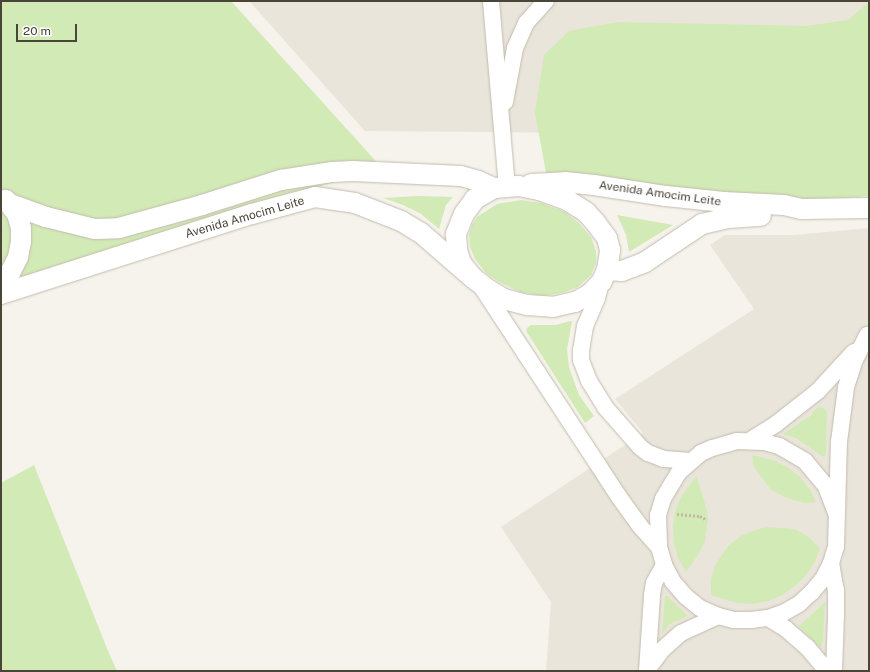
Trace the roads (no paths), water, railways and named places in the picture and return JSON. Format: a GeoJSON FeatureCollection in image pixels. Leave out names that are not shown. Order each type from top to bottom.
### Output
{"type":"FeatureCollection","features":[{"type":"Feature","properties":{"kind":"street"},"geometry":{"type":"LineString","coordinates":[[491,1],[506,187]]}},
{"type":"Feature","properties":{"kind":"street"},"geometry":{"type":"LineString","coordinates":[[501,131],[515,48],[526,23],[546,1]]}},
{"type":"Feature","properties":{"kind":"street","name":"Avenida Amocim Leite"},"geometry":{"type":"LineString","coordinates":[[1,294],[252,214],[315,197],[356,203],[401,221],[421,233],[477,281],[504,299],[527,305],[553,307],[575,302],[590,294],[604,275],[610,250],[607,238],[586,212],[567,200],[539,190],[506,187],[461,176],[353,171],[326,172],[281,180],[202,205],[119,228],[95,229],[46,217],[5,200]]}},
{"type":"Feature","properties":{"kind":"street","name":"Avenida Amocim Leite"},"geometry":{"type":"LineString","coordinates":[[477,281],[461,263],[457,250],[456,234],[464,214],[475,199],[506,187],[536,183],[565,182],[724,202],[784,205],[801,209],[869,208]]}},
{"type":"Feature","properties":{"kind":"street","name":"Avenida Amocim Leite"},"geometry":{"type":"LineString","coordinates":[[1,284],[10,273],[18,257],[21,241],[21,228],[17,214],[5,200]]}},
{"type":"Feature","properties":{"kind":"street","name":"Avenida Amocim Leite"},"geometry":{"type":"LineString","coordinates":[[604,275],[622,271],[645,262],[702,224],[714,220],[742,216],[788,216],[801,209]]}},
{"type":"Feature","properties":{"kind":"street"},"geometry":{"type":"LineString","coordinates":[[604,275],[597,298],[587,319],[581,350],[582,360],[589,381],[605,407],[640,447],[648,453],[664,459],[691,461]]}},
{"type":"Feature","properties":{"kind":"street"},"geometry":{"type":"LineString","coordinates":[[477,281],[614,490],[639,524],[659,547]]}},
{"type":"Feature","properties":{"kind":"street"},"geometry":{"type":"LineString","coordinates":[[749,441],[776,424],[818,391],[845,363],[868,334]]}},
{"type":"Feature","properties":{"kind":"street"},"geometry":{"type":"LineString","coordinates":[[836,513],[825,485],[805,462],[779,446],[749,441],[737,441],[718,446],[691,461],[679,472],[670,485],[659,513],[657,531],[659,547],[664,565],[673,582],[685,596],[700,608],[718,616],[734,620],[768,618],[790,609],[812,592],[823,579],[831,563],[836,547],[839,442],[846,387],[855,360],[868,334]]}},
{"type":"Feature","properties":{"kind":"street"},"geometry":{"type":"LineString","coordinates":[[831,563],[836,590],[834,671]]}},
{"type":"Feature","properties":{"kind":"street"},"geometry":{"type":"LineString","coordinates":[[647,671],[652,595],[654,583],[664,565]]}},
{"type":"Feature","properties":{"kind":"street"},"geometry":{"type":"LineString","coordinates":[[647,671],[663,649],[681,633],[718,616]]}},
{"type":"Feature","properties":{"kind":"street"},"geometry":{"type":"LineString","coordinates":[[768,618],[786,629],[807,647],[824,667],[825,671]]}}]}
